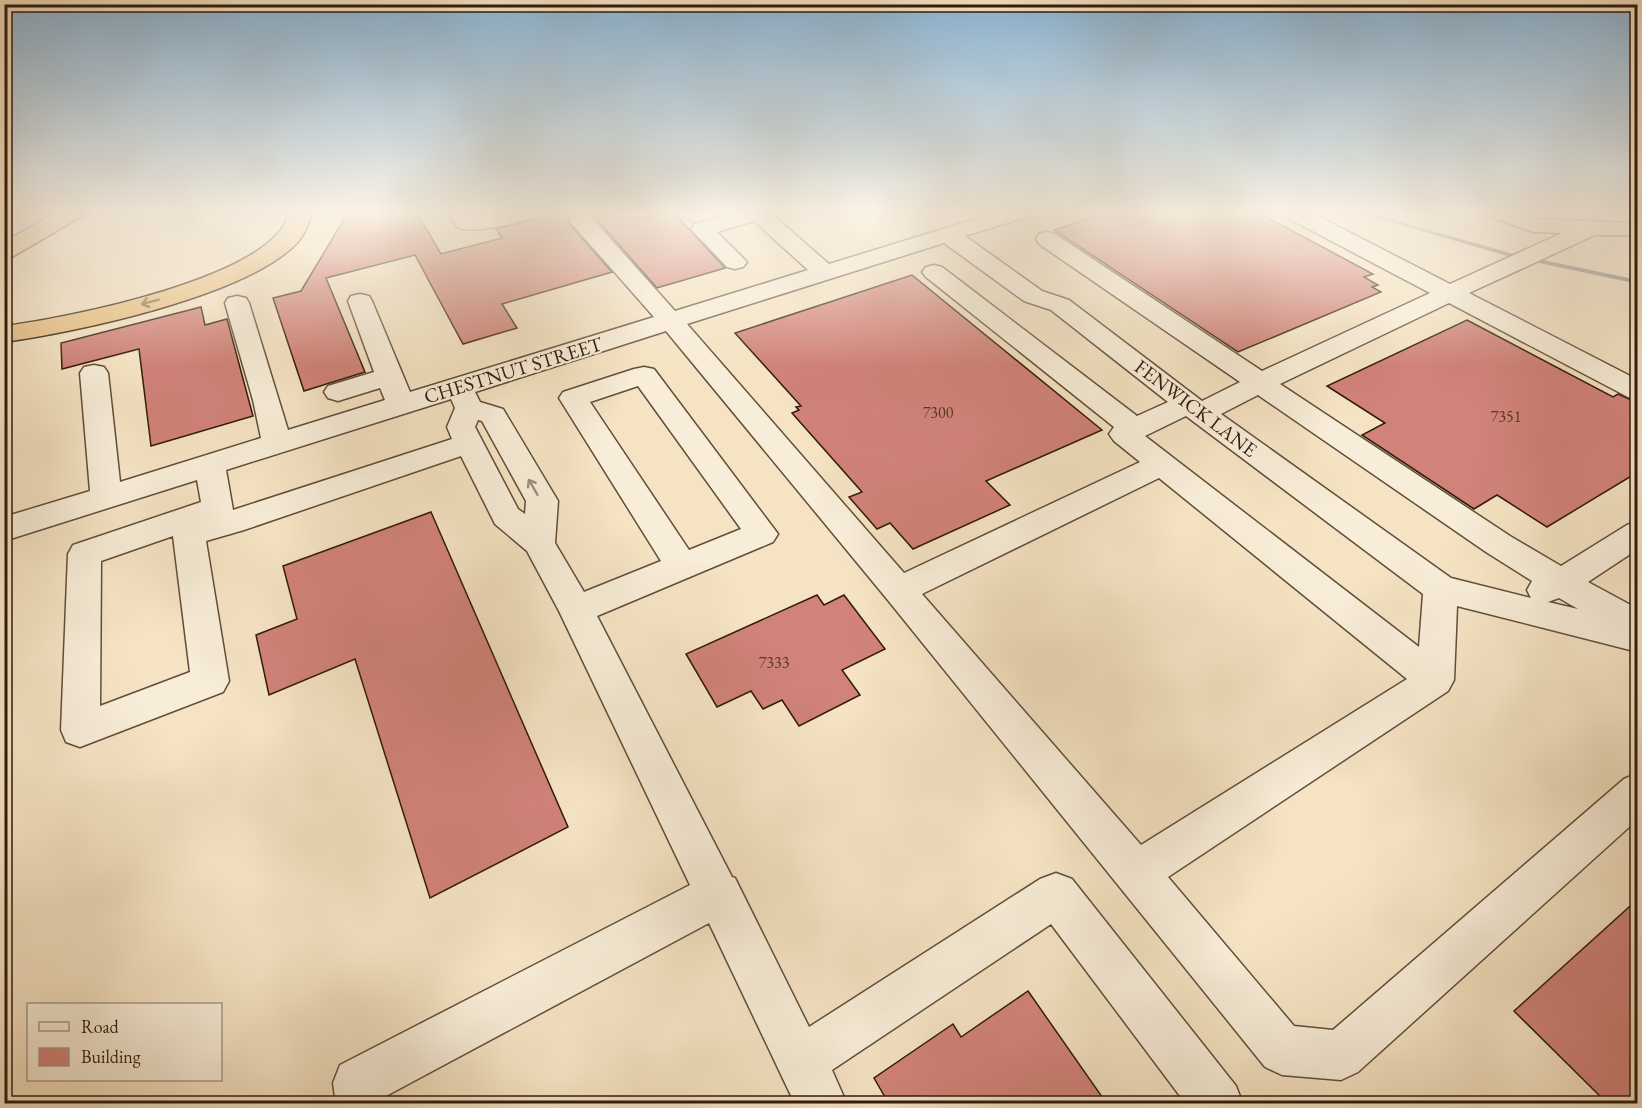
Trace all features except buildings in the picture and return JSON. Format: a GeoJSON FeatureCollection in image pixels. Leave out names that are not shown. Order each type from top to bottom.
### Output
{"type":"FeatureCollection","features":[{"type":"Feature","properties":{"kind":"highway"},"geometry":{"type":"LineString","coordinates":[[4,334],[51,328],[218,281],[255,263]]}},
{"type":"Feature","properties":{"kind":"street"},"geometry":{"type":"LineString","coordinates":[[619,263],[671,320],[899,590],[1282,1050],[1341,1055],[1638,792]]}},
{"type":"Feature","properties":{"kind":"street"},"geometry":{"type":"LineString","coordinates":[[814,263],[824,272]]}},
{"type":"Feature","properties":{"kind":"street","name":"CHESTNUT STREET"},"geometry":{"type":"LineString","coordinates":[[4,529],[401,405],[464,397],[671,320],[854,263]]}},
{"type":"Feature","properties":{"kind":"street","name":"FENWICK LANE"},"geometry":{"type":"LineString","coordinates":[[994,263],[1033,296],[1060,305],[1194,409],[1441,589]]}},
{"type":"Feature","properties":{"kind":"street"},"geometry":{"type":"LineString","coordinates":[[1082,263],[1498,544],[1638,626]]}},
{"type":"Feature","properties":{"kind":"street"},"geometry":{"type":"LineString","coordinates":[[1392,263],[1638,391]]}},
{"type":"Feature","properties":{"kind":"street"},"geometry":{"type":"LineString","coordinates":[[1435,680],[1124,434],[1259,383],[1334,346],[1519,263]]}},
{"type":"Feature","properties":{"kind":"street"},"geometry":{"type":"LineString","coordinates":[[934,272],[1004,329],[1135,429]]}},
{"type":"Feature","properties":{"kind":"street"},"geometry":{"type":"LineString","coordinates":[[360,301],[401,405]]}},
{"type":"Feature","properties":{"kind":"street"},"geometry":{"type":"LineString","coordinates":[[237,303],[267,400],[277,444]]}},
{"type":"Feature","properties":{"kind":"street"},"geometry":{"type":"LineString","coordinates":[[1004,329],[1060,305]]}},
{"type":"Feature","properties":{"kind":"street"},"geometry":{"type":"LineString","coordinates":[[94,373],[106,497]]}},
{"type":"Feature","properties":{"kind":"street"},"geometry":{"type":"LineString","coordinates":[[576,609],[682,567],[762,534],[644,375],[573,398],[682,567]]}},
{"type":"Feature","properties":{"kind":"street"},"geometry":{"type":"LineString","coordinates":[[338,392],[389,376]]}},
{"type":"Feature","properties":{"kind":"street"},"geometry":{"type":"LineString","coordinates":[[538,543],[542,501],[493,415],[464,397],[461,427],[506,516],[538,543],[576,609],[812,1082],[1056,895],[1218,1104]]}},
{"type":"Feature","properties":{"kind":"street"},"geometry":{"type":"LineString","coordinates":[[219,516],[189,534],[210,681],[80,730],[85,554],[219,516],[233,522],[470,443]]}},
{"type":"Feature","properties":{"kind":"street"},"geometry":{"type":"LineString","coordinates":[[899,590],[1162,464]]}},
{"type":"Feature","properties":{"kind":"street"},"geometry":{"type":"LineString","coordinates":[[210,465],[219,516]]}},
{"type":"Feature","properties":{"kind":"street"},"geometry":{"type":"LineString","coordinates":[[1441,589],[1522,595],[1541,591],[1561,582],[1638,533]]}},
{"type":"Feature","properties":{"kind":"street"},"geometry":{"type":"LineString","coordinates":[[1441,589],[1638,638]]}},
{"type":"Feature","properties":{"kind":"street"},"geometry":{"type":"LineString","coordinates":[[1435,680],[1441,589]]}},
{"type":"Feature","properties":{"kind":"street"},"geometry":{"type":"LineString","coordinates":[[1136,873],[1435,680]]}},
{"type":"Feature","properties":{"kind":"street"},"geometry":{"type":"LineString","coordinates":[[362,1104],[358,1083],[718,894]]}},
{"type":"Feature","properties":{"kind":"waterway"},"geometry":{"type":"LineString","coordinates":[[1545,263],[1638,282]]}}]}
